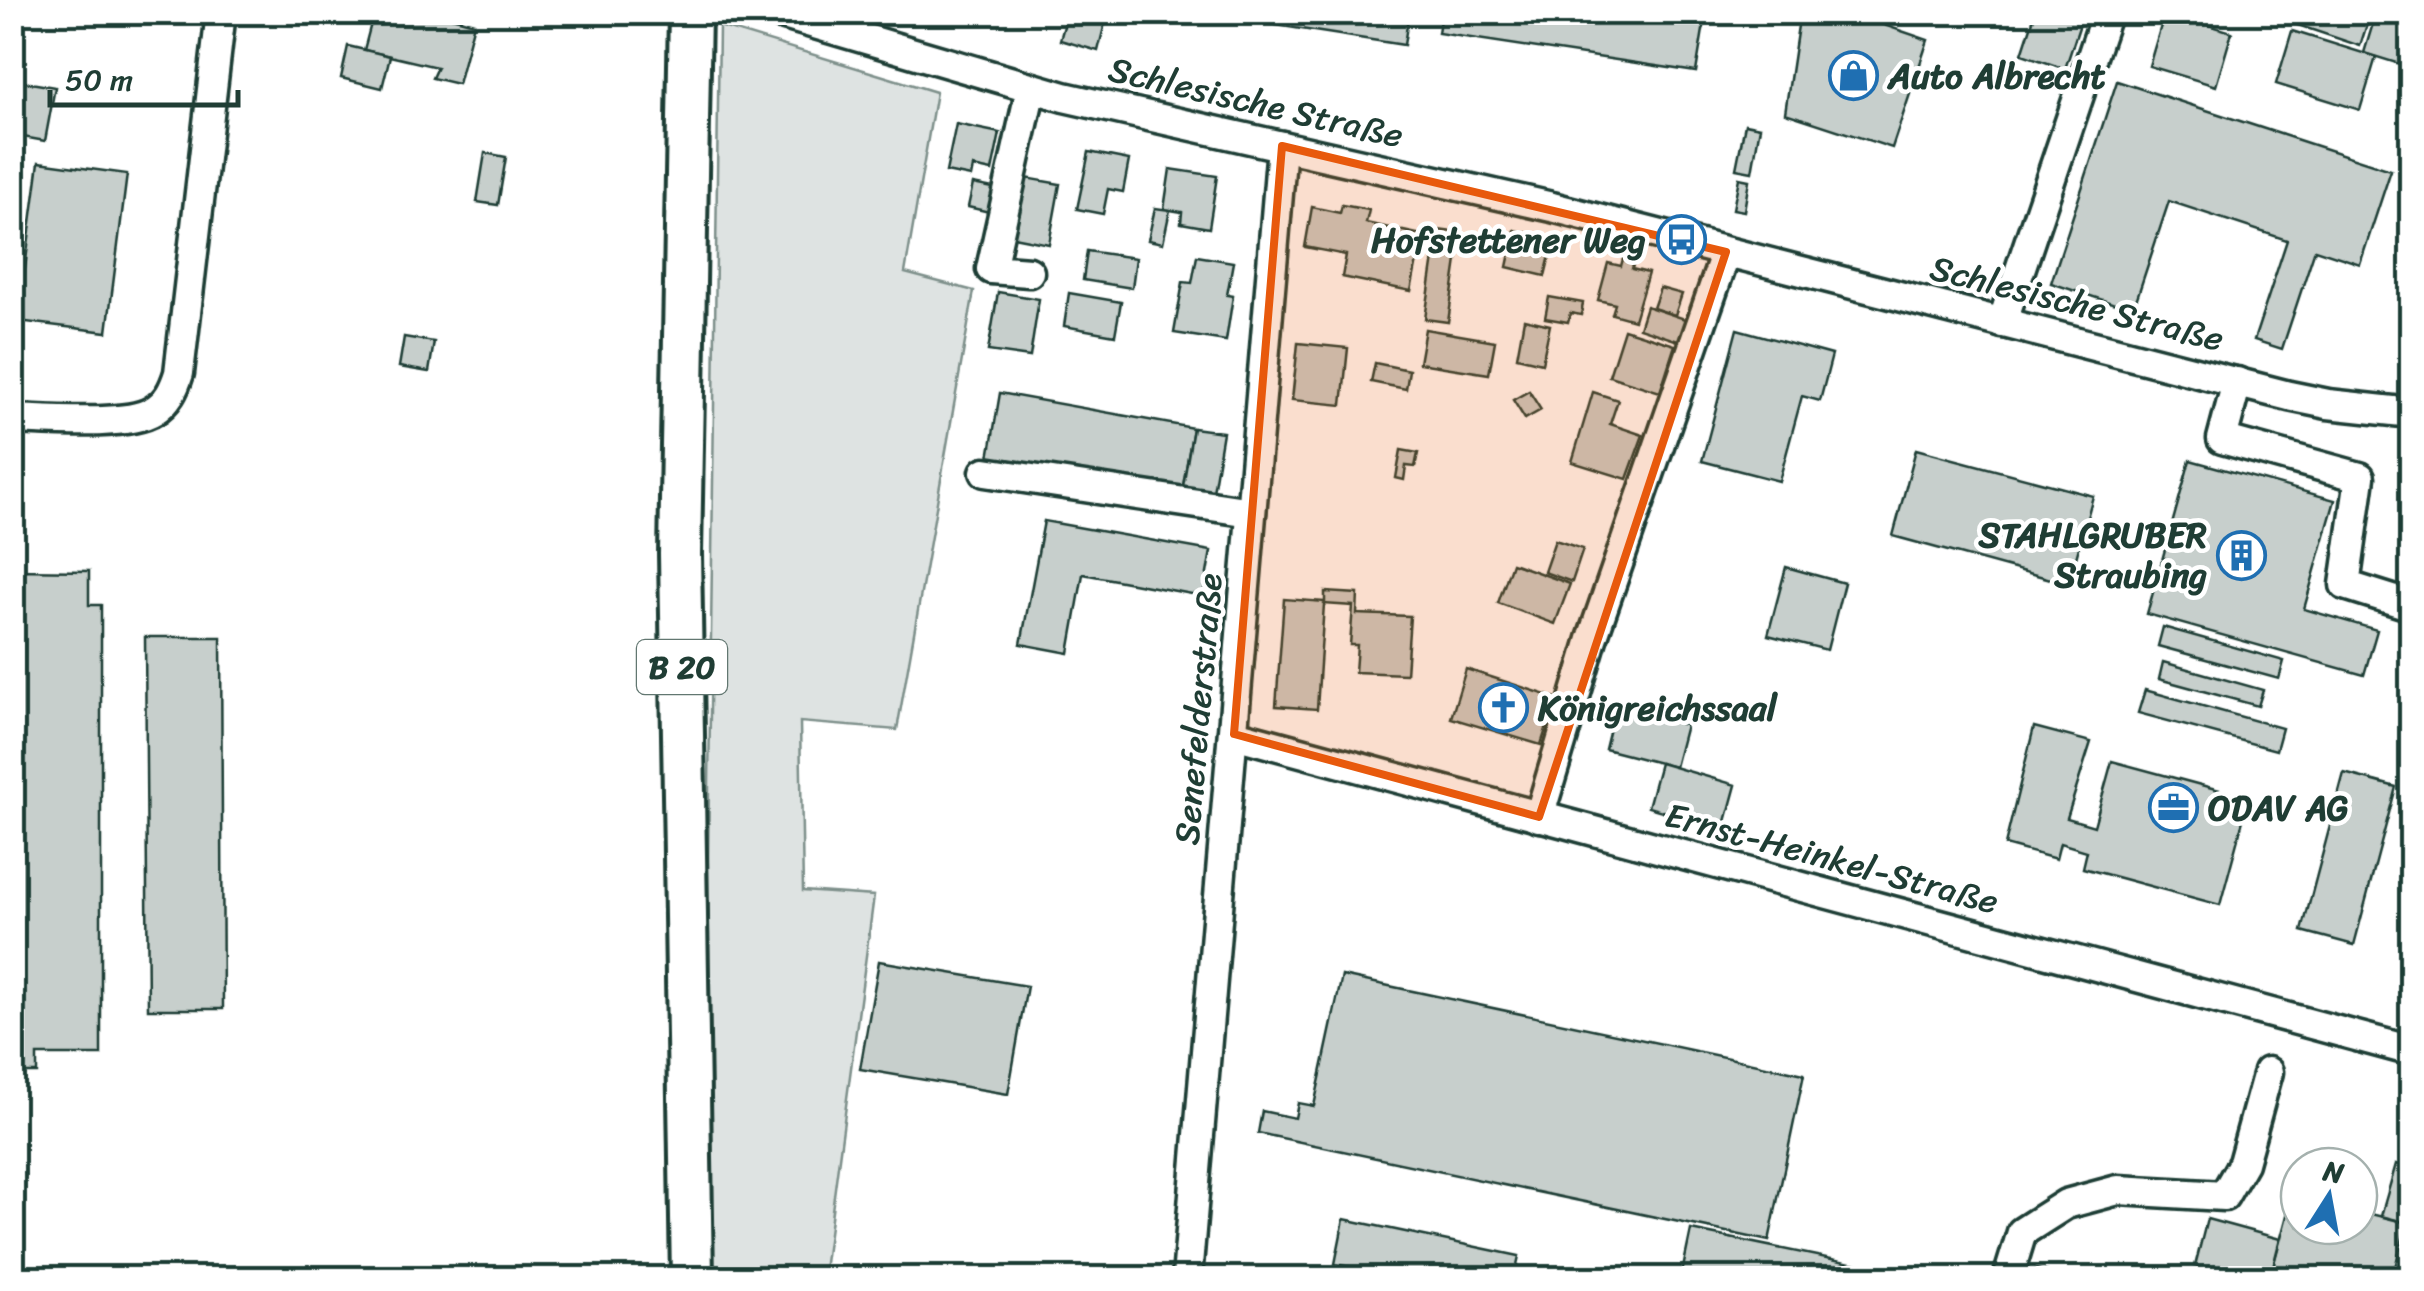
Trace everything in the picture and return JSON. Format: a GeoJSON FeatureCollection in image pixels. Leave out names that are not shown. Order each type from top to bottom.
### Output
{"type":"FeatureCollection","features":[{"type":"Feature","properties":{"kind":"highway","name":"B 20"},"geometry":{"type":"LineString","coordinates":[[690,12],[680,554],[692,1278]]}},
{"type":"Feature","properties":{"kind":"street"},"geometry":{"type":"LineString","coordinates":[[12,420],[131,419],[150,414],[173,391],[180,374],[221,12]]}},
{"type":"Feature","properties":{"kind":"street","name":"Schlesische Straße"},"geometry":{"type":"LineString","coordinates":[[774,12],[1030,88],[1552,207],[2328,404],[2412,413]]}},
{"type":"Feature","properties":{"kind":"street"},"geometry":{"type":"LineString","coordinates":[[2002,323],[2107,12]]}},
{"type":"Feature","properties":{"kind":"street"},"geometry":{"type":"LineString","coordinates":[[1028,272],[991,269],[1030,88]]}},
{"type":"Feature","properties":{"kind":"street","name":"Senefelderstraße"},"geometry":{"type":"LineString","coordinates":[[1187,1278],[1282,146]]}},
{"type":"Feature","properties":{"kind":"street"},"geometry":{"type":"LineString","coordinates":[[1539,817],[1592,639],[1726,252]]}},
{"type":"Feature","properties":{"kind":"street"},"geometry":{"type":"LineString","coordinates":[[2237,382],[2222,438],[2360,477],[2344,585],[2412,606]]}},
{"type":"Feature","properties":{"kind":"street"},"geometry":{"type":"LineString","coordinates":[[985,472],[1252,512]]}},
{"type":"Feature","properties":{"kind":"street","name":"Ernst-Heinkel-Straße"},"geometry":{"type":"LineString","coordinates":[[1234,734],[2412,1051]]}},
{"type":"Feature","properties":{"kind":"street"},"geometry":{"type":"LineString","coordinates":[[2008,1278],[2022,1232],[2066,1204],[2118,1190],[2224,1196],[2243,1163],[2268,1072]]}},
{"type":"Feature","properties":{"kind":"highlighted area"},"geometry":{"type":"Polygon","coordinates":[[[1282,146],[1726,252],[1539,817],[1234,734],[1282,146]]]}},
{"type":"Feature","properties":{"kind":"shaded area"},"geometry":{"type":"Polygon","coordinates":[[[719,26],[936,92],[905,273],[974,291],[897,730],[800,722],[803,891],[874,896],[823,1278],[713,1278],[708,862],[719,26]]]}},
{"type":"Feature","properties":{"kind":"building"},"geometry":{"type":"Polygon","coordinates":[[[374,12],[433,12],[474,23],[458,84],[432,78],[437,67],[364,50],[374,12]]]}},
{"type":"Feature","properties":{"kind":"building"},"geometry":{"type":"Polygon","coordinates":[[[1068,12],[1106,19],[1098,51],[1060,40],[1068,12]]]}},
{"type":"Feature","properties":{"kind":"building"},"geometry":{"type":"Polygon","coordinates":[[[1271,12],[1409,12],[1404,45],[1269,24],[1271,12]]]}},
{"type":"Feature","properties":{"kind":"building"},"geometry":{"type":"Polygon","coordinates":[[[1441,12],[1706,12],[1696,72],[1438,33],[1441,12]]]}},
{"type":"Feature","properties":{"kind":"building","name":"Auto Albrecht"},"geometry":{"type":"Polygon","coordinates":[[[1800,12],[1846,12],[1928,40],[1892,148],[1785,113],[1800,12]]]}},
{"type":"Feature","properties":{"kind":"building"},"geometry":{"type":"Polygon","coordinates":[[[2084,12],[2065,69],[2022,54],[2035,14],[2084,12]]]}},
{"type":"Feature","properties":{"kind":"building"},"geometry":{"type":"Polygon","coordinates":[[[2165,12],[2232,32],[2216,86],[2149,66],[2165,12]]]}},
{"type":"Feature","properties":{"kind":"building"},"geometry":{"type":"Polygon","coordinates":[[[2259,12],[2371,12],[2360,46],[2259,12]]]}},
{"type":"Feature","properties":{"kind":"building"},"geometry":{"type":"Polygon","coordinates":[[[2375,17],[2412,28],[2412,48],[2406,66],[2364,53],[2375,17]]]}},
{"type":"Feature","properties":{"kind":"building"},"geometry":{"type":"Polygon","coordinates":[[[2292,31],[2376,57],[2360,110],[2276,84],[2292,31]]]}},
{"type":"Feature","properties":{"kind":"building"},"geometry":{"type":"Polygon","coordinates":[[[348,46],[390,56],[382,88],[341,78],[348,46]]]}},
{"type":"Feature","properties":{"kind":"building"},"geometry":{"type":"Polygon","coordinates":[[[12,80],[55,87],[45,141],[12,135],[12,80]]]}},
{"type":"Feature","properties":{"kind":"building"},"geometry":{"type":"Polygon","coordinates":[[[2117,81],[2391,170],[2360,264],[2315,249],[2282,349],[2254,340],[2287,240],[2169,201],[2133,310],[2051,283],[2117,81]]]}},
{"type":"Feature","properties":{"kind":"building"},"geometry":{"type":"Polygon","coordinates":[[[956,124],[1000,133],[992,171],[973,167],[971,177],[946,172],[956,124]]]}},
{"type":"Feature","properties":{"kind":"building"},"geometry":{"type":"Polygon","coordinates":[[[1745,124],[1760,127],[1752,172],[1736,169],[1745,124]]]}},
{"type":"Feature","properties":{"kind":"building"},"geometry":{"type":"Polygon","coordinates":[[[1089,152],[1129,160],[1123,192],[1108,189],[1103,214],[1077,209],[1089,152]]]}},
{"type":"Feature","properties":{"kind":"building"},"geometry":{"type":"Polygon","coordinates":[[[485,153],[506,157],[498,205],[477,202],[485,153]]]}},
{"type":"Feature","properties":{"kind":"building"},"geometry":{"type":"Polygon","coordinates":[[[39,162],[127,174],[107,332],[18,321],[39,162]]]}},
{"type":"Feature","properties":{"kind":"building"},"geometry":{"type":"Polygon","coordinates":[[[1170,169],[1217,176],[1209,228],[1181,223],[1182,212],[1164,209],[1170,169]]]}},
{"type":"Feature","properties":{"kind":"building"},"geometry":{"type":"Polygon","coordinates":[[[1020,177],[1060,184],[1049,244],[1008,236],[1020,177]]]}},
{"type":"Feature","properties":{"kind":"building"},"geometry":{"type":"Polygon","coordinates":[[[1739,178],[1749,180],[1744,211],[1733,209],[1739,178]]]}},
{"type":"Feature","properties":{"kind":"building"},"geometry":{"type":"Polygon","coordinates":[[[973,184],[1003,190],[998,214],[968,207],[973,184]]]}},
{"type":"Feature","properties":{"kind":"building"},"geometry":{"type":"Polygon","coordinates":[[[1342,205],[1369,210],[1366,223],[1422,235],[1411,291],[1342,277],[1346,255],[1305,247],[1312,207],[1340,213],[1342,205]]]}},
{"type":"Feature","properties":{"kind":"building"},"geometry":{"type":"Polygon","coordinates":[[[1155,208],[1170,210],[1163,243],[1148,240],[1155,208]]]}},
{"type":"Feature","properties":{"kind":"building"},"geometry":{"type":"Polygon","coordinates":[[[1438,230],[1461,233],[1448,322],[1425,319],[1438,230]]]}},
{"type":"Feature","properties":{"kind":"building"},"geometry":{"type":"Polygon","coordinates":[[[1515,230],[1554,239],[1545,276],[1507,267],[1515,230]]]}},
{"type":"Feature","properties":{"kind":"building"},"geometry":{"type":"Polygon","coordinates":[[[1087,251],[1136,258],[1132,288],[1083,280],[1087,251]]]}},
{"type":"Feature","properties":{"kind":"building"},"geometry":{"type":"Polygon","coordinates":[[[1197,256],[1233,262],[1227,295],[1233,296],[1226,341],[1174,333],[1183,282],[1192,283],[1197,256]]]}},
{"type":"Feature","properties":{"kind":"building"},"geometry":{"type":"Polygon","coordinates":[[[1623,259],[1634,261],[1632,269],[1648,273],[1634,320],[1612,314],[1615,304],[1598,300],[1608,263],[1621,266],[1623,259]]]}},
{"type":"Feature","properties":{"kind":"building"},"geometry":{"type":"Polygon","coordinates":[[[1660,288],[1682,294],[1675,315],[1653,308],[1660,288]]]}},
{"type":"Feature","properties":{"kind":"building"},"geometry":{"type":"Polygon","coordinates":[[[998,292],[1039,299],[1030,357],[988,351],[998,292]]]}},
{"type":"Feature","properties":{"kind":"building"},"geometry":{"type":"Polygon","coordinates":[[[1069,293],[1121,302],[1115,335],[1064,326],[1069,293]]]}},
{"type":"Feature","properties":{"kind":"building"},"geometry":{"type":"Polygon","coordinates":[[[1549,297],[1583,303],[1581,315],[1570,313],[1568,322],[1545,318],[1549,297]]]}},
{"type":"Feature","properties":{"kind":"building"},"geometry":{"type":"Polygon","coordinates":[[[1646,306],[1688,320],[1681,342],[1639,328],[1646,306]]]}},
{"type":"Feature","properties":{"kind":"building"},"geometry":{"type":"Polygon","coordinates":[[[1524,319],[1550,325],[1542,363],[1517,357],[1524,319]]]}},
{"type":"Feature","properties":{"kind":"building"},"geometry":{"type":"Polygon","coordinates":[[[1425,329],[1495,341],[1489,374],[1419,363],[1425,329]]]}},
{"type":"Feature","properties":{"kind":"building"},"geometry":{"type":"Polygon","coordinates":[[[1624,329],[1675,345],[1660,392],[1609,376],[1624,329]]]}},
{"type":"Feature","properties":{"kind":"building"},"geometry":{"type":"Polygon","coordinates":[[[1737,329],[1832,355],[1820,401],[1802,396],[1779,481],[1702,461],[1737,329]]]}},
{"type":"Feature","properties":{"kind":"building"},"geometry":{"type":"Polygon","coordinates":[[[404,337],[434,342],[429,372],[399,367],[404,337]]]}},
{"type":"Feature","properties":{"kind":"building"},"geometry":{"type":"Polygon","coordinates":[[[1298,343],[1348,348],[1342,405],[1292,400],[1298,343]]]}},
{"type":"Feature","properties":{"kind":"building"},"geometry":{"type":"Polygon","coordinates":[[[1375,363],[1409,370],[1406,389],[1371,382],[1375,363]]]}},
{"type":"Feature","properties":{"kind":"building"},"geometry":{"type":"Polygon","coordinates":[[[1529,391],[1541,410],[1525,419],[1513,400],[1529,391]]]}},
{"type":"Feature","properties":{"kind":"building"},"geometry":{"type":"Polygon","coordinates":[[[1593,392],[1618,400],[1610,424],[1643,435],[1627,479],[1572,462],[1593,392]]]}},
{"type":"Feature","properties":{"kind":"building"},"geometry":{"type":"Polygon","coordinates":[[[1000,393],[1193,428],[1182,492],[989,458],[1000,393]]]}},
{"type":"Feature","properties":{"kind":"building"},"geometry":{"type":"Polygon","coordinates":[[[1193,428],[1223,432],[1212,498],[1182,492],[1193,428]]]}},
{"type":"Feature","properties":{"kind":"building"},"geometry":{"type":"Polygon","coordinates":[[[1916,449],[2093,496],[2069,584],[1893,536],[1916,449]]]}},
{"type":"Feature","properties":{"kind":"building"},"geometry":{"type":"Polygon","coordinates":[[[1401,450],[1418,453],[1415,467],[1406,466],[1404,480],[1396,478],[1401,450]]]}},
{"type":"Feature","properties":{"kind":"building","name":"STAHLGRUBER Straubing"},"geometry":{"type":"Polygon","coordinates":[[[2190,460],[2335,500],[2304,609],[2377,630],[2364,675],[2147,614],[2190,460]]]}},
{"type":"Feature","properties":{"kind":"building"},"geometry":{"type":"Polygon","coordinates":[[[1044,521],[1211,551],[1203,596],[1083,574],[1069,653],[1021,644],[1044,521]]]}},
{"type":"Feature","properties":{"kind":"building"},"geometry":{"type":"Polygon","coordinates":[[[1555,540],[1583,549],[1572,582],[1544,572],[1555,540]]]}},
{"type":"Feature","properties":{"kind":"building"},"geometry":{"type":"Polygon","coordinates":[[[1512,563],[1570,584],[1555,624],[1498,603],[1512,563]]]}},
{"type":"Feature","properties":{"kind":"building"},"geometry":{"type":"Polygon","coordinates":[[[1786,567],[1844,583],[1827,650],[1768,635],[1786,567]]]}},
{"type":"Feature","properties":{"kind":"building"},"geometry":{"type":"Polygon","coordinates":[[[12,570],[89,571],[89,605],[101,605],[101,1055],[37,1055],[37,1073],[12,1073],[12,570]]]}},
{"type":"Feature","properties":{"kind":"building"},"geometry":{"type":"Polygon","coordinates":[[[1325,592],[1358,594],[1357,614],[1410,616],[1406,674],[1355,672],[1357,645],[1350,645],[1353,606],[1324,604],[1317,709],[1276,706],[1284,599],[1325,602],[1325,592]]]}},
{"type":"Feature","properties":{"kind":"building"},"geometry":{"type":"Polygon","coordinates":[[[2163,627],[2284,661],[2279,679],[2158,646],[2163,627]]]}},
{"type":"Feature","properties":{"kind":"building"},"geometry":{"type":"Polygon","coordinates":[[[145,637],[221,637],[223,1009],[148,1009],[145,637]]]}},
{"type":"Feature","properties":{"kind":"building"},"geometry":{"type":"Polygon","coordinates":[[[2163,662],[2263,690],[2258,706],[2159,679],[2163,662]]]}},
{"type":"Feature","properties":{"kind":"building","name":"Königreichssaal"},"geometry":{"type":"Polygon","coordinates":[[[1466,669],[1556,698],[1541,745],[1451,718],[1466,669]]]}},
{"type":"Feature","properties":{"kind":"building"},"geometry":{"type":"Polygon","coordinates":[[[2145,690],[2282,728],[2276,750],[2138,713],[2145,690]]]}},
{"type":"Feature","properties":{"kind":"building"},"geometry":{"type":"Polygon","coordinates":[[[1615,708],[1686,725],[1675,767],[1605,749],[1615,708]]]}},
{"type":"Feature","properties":{"kind":"building","name":"ODAV AG"},"geometry":{"type":"Polygon","coordinates":[[[2034,727],[2091,742],[2067,818],[2094,826],[2112,761],[2249,798],[2220,905],[2083,868],[2087,851],[2060,843],[2056,859],[2005,845],[2034,727]]]}},
{"type":"Feature","properties":{"kind":"building"},"geometry":{"type":"Polygon","coordinates":[[[1660,763],[1736,785],[1724,829],[1648,807],[1660,763]]]}},
{"type":"Feature","properties":{"kind":"building"},"geometry":{"type":"Polygon","coordinates":[[[2344,773],[2396,787],[2354,945],[2302,931],[2344,773]]]}},
{"type":"Feature","properties":{"kind":"building"},"geometry":{"type":"Polygon","coordinates":[[[879,961],[1027,986],[1008,1094],[860,1069],[879,961]]]}},
{"type":"Feature","properties":{"kind":"building"},"geometry":{"type":"Polygon","coordinates":[[[1342,976],[1804,1074],[1769,1241],[1258,1133],[1262,1111],[1295,1118],[1298,1103],[1314,1106],[1342,976]]]}},
{"type":"Feature","properties":{"kind":"building"},"geometry":{"type":"Polygon","coordinates":[[[2396,1164],[2412,1168],[2412,1224],[2381,1216],[2396,1164]]]}},
{"type":"Feature","properties":{"kind":"building"},"geometry":{"type":"Polygon","coordinates":[[[2379,1216],[2407,1223],[2392,1278],[2270,1278],[2279,1245],[2379,1246],[2379,1216]]]}},
{"type":"Feature","properties":{"kind":"building"},"geometry":{"type":"Polygon","coordinates":[[[1344,1219],[1519,1256],[1514,1278],[1404,1278],[1335,1264],[1344,1219]]]}},
{"type":"Feature","properties":{"kind":"building"},"geometry":{"type":"Polygon","coordinates":[[[2207,1219],[2279,1239],[2270,1278],[2244,1278],[2195,1266],[2207,1219]]]}},
{"type":"Feature","properties":{"kind":"building"},"geometry":{"type":"Polygon","coordinates":[[[1691,1230],[1885,1270],[1883,1278],[1681,1278],[1691,1230]]]}},
{"type":"Feature","properties":{"kind":"building"},"geometry":{"type":"Polygon","coordinates":[[[2036,1269],[2071,1278],[2034,1278],[2036,1269]]]}},
{"type":"Feature","properties":{"kind":"place","name":"Auto Albrecht"},"geometry":{"type":"Point","coordinates":[1853,76]}},
{"type":"Feature","properties":{"kind":"place","name":"Hofstettener Weg"},"geometry":{"type":"Point","coordinates":[1681,240]}},
{"type":"Feature","properties":{"kind":"place","name":"STAHLGRUBER Straubing"},"geometry":{"type":"Point","coordinates":[2242,555]}},
{"type":"Feature","properties":{"kind":"place","name":"Königreichssaal"},"geometry":{"type":"Point","coordinates":[1503,708]}},
{"type":"Feature","properties":{"kind":"place","name":"ODAV AG"},"geometry":{"type":"Point","coordinates":[2173,808]}}]}
